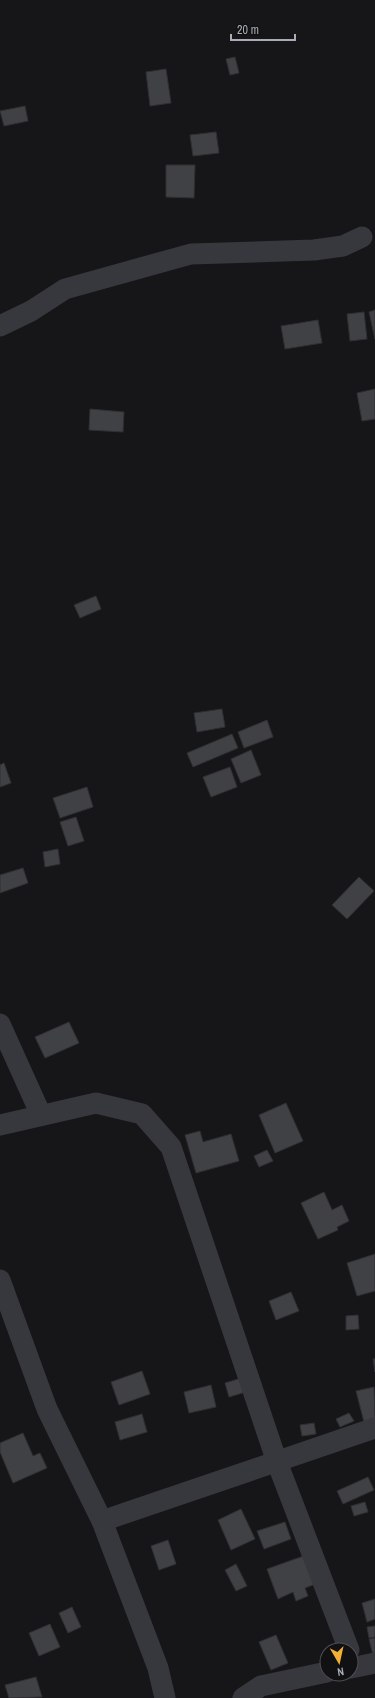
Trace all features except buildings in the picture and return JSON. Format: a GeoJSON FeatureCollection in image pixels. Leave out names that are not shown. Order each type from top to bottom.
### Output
{"type":"FeatureCollection","features":[{"type":"Feature","properties":{"kind":"street"},"geometry":{"type":"LineString","coordinates":[[0,326],[31,311],[65,289],[192,254],[314,250],[343,246],[362,237]]}},
{"type":"Feature","properties":{"kind":"street"},"geometry":{"type":"LineString","coordinates":[[0,1024],[41,1115]]}},
{"type":"Feature","properties":{"kind":"street"},"geometry":{"type":"LineString","coordinates":[[0,1125],[96,1103],[142,1114],[171,1147],[277,1462],[349,1642]]}},
{"type":"Feature","properties":{"kind":"street"},"geometry":{"type":"LineString","coordinates":[[0,1280],[47,1409],[102,1521],[158,1668],[165,1698]]}},
{"type":"Feature","properties":{"kind":"street"},"geometry":{"type":"LineString","coordinates":[[102,1521],[375,1428]]}},
{"type":"Feature","properties":{"kind":"street"},"geometry":{"type":"LineString","coordinates":[[243,1698],[261,1686],[319,1674]]}}]}
